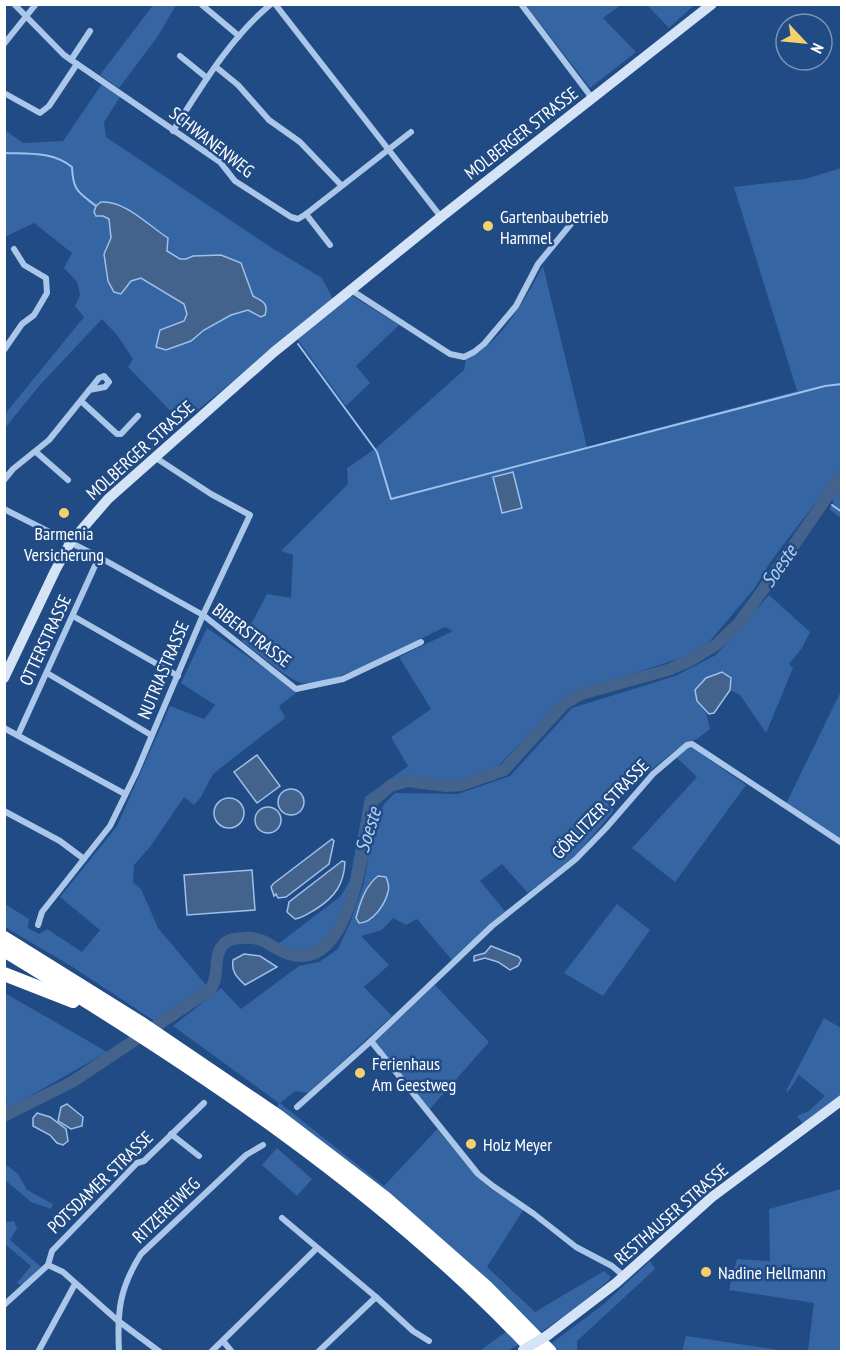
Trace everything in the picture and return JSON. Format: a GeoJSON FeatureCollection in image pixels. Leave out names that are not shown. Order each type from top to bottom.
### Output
{"type":"FeatureCollection","features":[{"type":"Feature","properties":{"kind":"highway"},"geometry":{"type":"LineString","coordinates":[[4,938],[156,1040],[376,1204],[467,1284],[526,1351]]}},
{"type":"Feature","properties":{"kind":"highway"},"geometry":{"type":"LineString","coordinates":[[4,950],[139,1028]]}},
{"type":"Feature","properties":{"kind":"highway"},"geometry":{"type":"LineString","coordinates":[[4,974],[64,996],[125,1030],[139,1028]]}},
{"type":"Feature","properties":{"kind":"highway"},"geometry":{"type":"LineString","coordinates":[[156,1040],[279,1117],[385,1198],[486,1287],[550,1352]]}},
{"type":"Feature","properties":{"kind":"main road","name":"MOLBERGER STRASSE"},"geometry":{"type":"LineString","coordinates":[[4,678],[54,571],[70,543],[108,499],[274,352],[441,217],[712,4]]}},
{"type":"Feature","properties":{"kind":"main road","name":"RESTHAUSER STRASSE"},"geometry":{"type":"LineString","coordinates":[[526,1351],[624,1276],[712,1197],[842,1100]]}},
{"type":"Feature","properties":{"kind":"street","name":"SCHWANENWEG"},"geometry":{"type":"LineString","coordinates":[[14,4],[74,62],[220,162],[235,181],[291,218],[298,219],[306,214]]}},
{"type":"Feature","properties":{"kind":"street"},"geometry":{"type":"LineString","coordinates":[[4,44],[36,4]]}},
{"type":"Feature","properties":{"kind":"street"},"geometry":{"type":"LineString","coordinates":[[173,131],[207,78],[239,36],[259,14],[273,4],[441,217]]}},
{"type":"Feature","properties":{"kind":"street"},"geometry":{"type":"LineString","coordinates":[[521,4],[592,98]]}},
{"type":"Feature","properties":{"kind":"street"},"geometry":{"type":"LineString","coordinates":[[202,5],[239,36]]}},
{"type":"Feature","properties":{"kind":"street"},"geometry":{"type":"LineString","coordinates":[[4,93],[40,113],[49,106],[90,31]]}},
{"type":"Feature","properties":{"kind":"street"},"geometry":{"type":"LineString","coordinates":[[180,56],[207,78]]}},
{"type":"Feature","properties":{"kind":"street"},"geometry":{"type":"LineString","coordinates":[[216,67],[238,85],[269,120],[300,142],[341,185]]}},
{"type":"Feature","properties":{"kind":"street"},"geometry":{"type":"LineString","coordinates":[[330,245],[306,214],[411,132]]}},
{"type":"Feature","properties":{"kind":"street"},"geometry":{"type":"LineString","coordinates":[[351,290],[450,354],[464,357],[484,344],[516,306],[538,264],[575,219]]}},
{"type":"Feature","properties":{"kind":"street"},"geometry":{"type":"LineString","coordinates":[[4,350],[22,324],[34,315],[47,293],[46,278],[24,265],[14,249]]}},
{"type":"Feature","properties":{"kind":"street"},"geometry":{"type":"LineString","coordinates":[[4,480],[13,469],[49,440],[89,390]]}},
{"type":"Feature","properties":{"kind":"street"},"geometry":{"type":"LineString","coordinates":[[81,401],[117,434],[121,434],[138,416]]}},
{"type":"Feature","properties":{"kind":"street"},"geometry":{"type":"LineString","coordinates":[[36,452],[68,480]]}},
{"type":"Feature","properties":{"kind":"street","name":"NUTRIASTRASSE"},"geometry":{"type":"LineString","coordinates":[[38,925],[42,912],[110,826],[136,773],[203,615],[250,515],[211,495],[156,458]]}},
{"type":"Feature","properties":{"kind":"street","name":"BIBERSTRASSE"},"geometry":{"type":"LineString","coordinates":[[4,508],[99,557],[203,615],[296,689],[344,679],[421,642]]}},
{"type":"Feature","properties":{"kind":"street","name":"OTTERSTRASSE"},"geometry":{"type":"LineString","coordinates":[[18,735],[99,557]]}},
{"type":"Feature","properties":{"kind":"street"},"geometry":{"type":"LineString","coordinates":[[73,616],[178,676]]}},
{"type":"Feature","properties":{"kind":"street"},"geometry":{"type":"LineString","coordinates":[[46,673],[151,735]]}},
{"type":"Feature","properties":{"kind":"street"},"geometry":{"type":"LineString","coordinates":[[4,728],[125,794]]}},
{"type":"Feature","properties":{"kind":"street","name":"GÖRLITZER STRASSE"},"geometry":{"type":"LineString","coordinates":[[297,1107],[371,1041],[492,926],[576,859],[653,774],[689,744],[842,843]]}},
{"type":"Feature","properties":{"kind":"street"},"geometry":{"type":"LineString","coordinates":[[4,810],[60,841],[84,859]]}},
{"type":"Feature","properties":{"kind":"street"},"geometry":{"type":"LineString","coordinates":[[371,1041],[478,1174],[576,1247],[612,1266],[624,1276]]}},
{"type":"Feature","properties":{"kind":"street","name":"POTSDAMER STRASSE"},"geometry":{"type":"LineString","coordinates":[[4,1305],[48,1265],[52,1251],[136,1163],[144,1161],[204,1103]]}},
{"type":"Feature","properties":{"kind":"street","name":"POTSDAMER STRASSE"},"geometry":{"type":"LineString","coordinates":[[171,1134],[200,1156]]}},
{"type":"Feature","properties":{"kind":"street","name":"RITZEREIWEG"},"geometry":{"type":"LineString","coordinates":[[119,1352],[117,1320],[119,1305],[131,1269],[141,1254],[246,1155],[263,1145]]}},
{"type":"Feature","properties":{"kind":"street"},"geometry":{"type":"LineString","coordinates":[[282,1218],[376,1296],[413,1331],[429,1341]]}},
{"type":"Feature","properties":{"kind":"street"},"geometry":{"type":"LineString","coordinates":[[211,1352],[317,1248]]}},
{"type":"Feature","properties":{"kind":"street"},"geometry":{"type":"LineString","coordinates":[[48,1265],[63,1272],[117,1320],[160,1352]]}},
{"type":"Feature","properties":{"kind":"street"},"geometry":{"type":"LineString","coordinates":[[38,1352],[75,1284]]}},
{"type":"Feature","properties":{"kind":"street"},"geometry":{"type":"LineString","coordinates":[[318,1352],[376,1296]]}},
{"type":"Feature","properties":{"kind":"street"},"geometry":{"type":"LineString","coordinates":[[223,1341],[232,1352]]}},
{"type":"Feature","properties":{"kind":"shaded area"},"geometry":{"type":"Polygon","coordinates":[[[153,5],[176,5],[158,36],[119,88],[100,75],[153,5]]]}},
{"type":"Feature","properties":{"kind":"shaded area"},"geometry":{"type":"Polygon","coordinates":[[[526,5],[621,5],[603,18],[636,52],[590,88],[526,5]]]}},
{"type":"Feature","properties":{"kind":"shaded area"},"geometry":{"type":"Polygon","coordinates":[[[647,5],[694,5],[669,28],[647,5]]]}},
{"type":"Feature","properties":{"kind":"shaded area"},"geometry":{"type":"Polygon","coordinates":[[[102,84],[120,97],[104,122],[106,137],[272,248],[322,278],[333,299],[182,423],[128,367],[133,359],[117,335],[102,319],[40,385],[5,428],[5,414],[84,317],[75,306],[80,295],[77,282],[64,268],[72,253],[34,223],[5,237],[5,130],[23,143],[63,141],[102,84]]]}},
{"type":"Feature","properties":{"kind":"shaded area"},"geometry":{"type":"Polygon","coordinates":[[[841,168],[841,518],[829,509],[834,502],[823,493],[771,561],[754,589],[709,642],[690,655],[567,695],[497,767],[458,781],[408,779],[387,784],[370,803],[354,883],[346,908],[327,941],[314,948],[295,951],[278,944],[341,896],[350,880],[365,797],[408,766],[391,737],[431,709],[399,657],[453,631],[445,627],[371,663],[329,679],[312,683],[299,682],[242,641],[267,594],[291,598],[293,555],[281,551],[348,484],[347,468],[375,449],[464,370],[466,359],[491,343],[520,306],[543,266],[587,447],[797,391],[734,187],[805,179],[841,168]]]}},
{"type":"Feature","properties":{"kind":"shaded area"},"geometry":{"type":"Polygon","coordinates":[[[101,202],[119,205],[145,221],[168,238],[167,251],[180,259],[221,255],[241,263],[253,296],[265,305],[265,315],[261,317],[248,310],[231,315],[204,330],[191,341],[166,350],[156,347],[160,330],[184,321],[187,314],[184,304],[141,278],[131,281],[121,294],[114,292],[108,281],[104,254],[111,238],[109,219],[96,216],[94,212],[96,206],[101,202]]]}},
{"type":"Feature","properties":{"kind":"shaded area"},"geometry":{"type":"Polygon","coordinates":[[[351,295],[399,325],[356,366],[370,383],[346,406],[297,339],[351,295]]]}},
{"type":"Feature","properties":{"kind":"shaded area"},"geometry":{"type":"Polygon","coordinates":[[[513,472],[522,508],[502,513],[493,477],[513,472]]]}},
{"type":"Feature","properties":{"kind":"shaded area"},"geometry":{"type":"Polygon","coordinates":[[[769,595],[810,632],[802,648],[789,664],[793,668],[766,733],[740,695],[730,690],[731,678],[702,707],[710,729],[697,739],[681,746],[636,782],[623,782],[613,795],[613,812],[576,855],[528,893],[502,864],[480,881],[505,911],[452,960],[417,919],[406,925],[393,918],[382,930],[361,936],[389,965],[364,987],[392,1016],[308,1093],[295,1091],[280,1103],[384,1186],[437,1129],[476,1176],[491,1189],[524,1209],[487,1267],[535,1312],[604,1271],[611,1277],[568,1314],[541,1332],[489,1284],[276,1109],[279,1103],[173,1026],[221,988],[241,1009],[299,966],[319,962],[338,949],[364,883],[375,819],[385,803],[395,793],[458,794],[510,776],[572,708],[675,676],[716,655],[769,595]],[[369,883],[356,918],[370,919],[378,911],[389,891],[369,883]]]}},
{"type":"Feature","properties":{"kind":"shaded area"},"geometry":{"type":"Polygon","coordinates":[[[207,628],[294,689],[296,693],[279,706],[285,718],[213,774],[194,805],[184,797],[150,847],[134,865],[133,882],[141,889],[158,928],[207,986],[156,1022],[71,966],[5,927],[5,904],[29,919],[28,928],[39,934],[47,929],[82,952],[100,930],[60,897],[117,826],[170,706],[204,719],[215,705],[181,683],[207,628]]]}},
{"type":"Feature","properties":{"kind":"shaded area"},"geometry":{"type":"Polygon","coordinates":[[[722,672],[731,678],[730,690],[714,713],[709,714],[697,701],[695,690],[706,678],[722,672]]]}},
{"type":"Feature","properties":{"kind":"shaded area"},"geometry":{"type":"Polygon","coordinates":[[[841,691],[841,840],[786,804],[841,691]]]}},
{"type":"Feature","properties":{"kind":"shaded area"},"geometry":{"type":"Polygon","coordinates":[[[688,747],[746,785],[675,882],[632,848],[697,777],[676,757],[688,747]]]}},
{"type":"Feature","properties":{"kind":"shaded area"},"geometry":{"type":"Polygon","coordinates":[[[257,755],[280,786],[257,803],[234,772],[257,755]]]}},
{"type":"Feature","properties":{"kind":"shaded area"},"geometry":{"type":"Polygon","coordinates":[[[291,789],[300,793],[304,802],[300,811],[291,815],[282,811],[278,802],[282,793],[291,789]]]}},
{"type":"Feature","properties":{"kind":"shaded area"},"geometry":{"type":"Polygon","coordinates":[[[229,798],[240,802],[244,813],[240,824],[229,828],[218,824],[214,813],[218,802],[229,798]]]}},
{"type":"Feature","properties":{"kind":"shaded area"},"geometry":{"type":"Polygon","coordinates":[[[268,807],[277,811],[281,820],[277,829],[268,833],[259,829],[255,820],[259,811],[268,807]]]}},
{"type":"Feature","properties":{"kind":"shaded area"},"geometry":{"type":"Polygon","coordinates":[[[332,839],[334,841],[329,864],[286,897],[278,898],[276,894],[274,896],[271,887],[273,884],[332,839]]]}},
{"type":"Feature","properties":{"kind":"shaded area"},"geometry":{"type":"Polygon","coordinates":[[[342,861],[345,862],[343,877],[328,900],[306,915],[295,919],[287,912],[289,902],[342,861]]]}},
{"type":"Feature","properties":{"kind":"shaded area"},"geometry":{"type":"Polygon","coordinates":[[[252,870],[255,910],[187,915],[184,875],[252,870]]]}},
{"type":"Feature","properties":{"kind":"shaded area"},"geometry":{"type":"Polygon","coordinates":[[[378,876],[386,877],[389,890],[374,916],[359,923],[356,918],[361,901],[366,890],[378,876]]]}},
{"type":"Feature","properties":{"kind":"shaded area"},"geometry":{"type":"Polygon","coordinates":[[[617,904],[650,930],[603,996],[564,973],[617,904]]]}},
{"type":"Feature","properties":{"kind":"shaded area"},"geometry":{"type":"Polygon","coordinates":[[[491,946],[519,957],[521,960],[518,966],[510,970],[498,962],[485,958],[474,961],[474,956],[485,953],[491,946]]]}},
{"type":"Feature","properties":{"kind":"shaded area"},"geometry":{"type":"Polygon","coordinates":[[[244,954],[260,956],[277,967],[245,985],[235,974],[233,968],[233,960],[244,954]]]}},
{"type":"Feature","properties":{"kind":"shaded area"},"geometry":{"type":"Polygon","coordinates":[[[435,985],[489,1042],[429,1110],[375,1041],[435,985]]]}},
{"type":"Feature","properties":{"kind":"shaded area"},"geometry":{"type":"Polygon","coordinates":[[[5,993],[107,1052],[11,1107],[5,1114],[7,1101],[4,1098],[5,993]]]}},
{"type":"Feature","properties":{"kind":"shaded area"},"geometry":{"type":"Polygon","coordinates":[[[824,1018],[841,1028],[841,1097],[803,1124],[797,1116],[809,1111],[825,1096],[799,1075],[788,1092],[786,1091],[824,1018]]]}},
{"type":"Feature","properties":{"kind":"shaded area"},"geometry":{"type":"Polygon","coordinates":[[[67,1104],[83,1117],[82,1126],[71,1129],[58,1121],[61,1107],[67,1104]]]}},
{"type":"Feature","properties":{"kind":"shaded area"},"geometry":{"type":"Polygon","coordinates":[[[37,1113],[50,1117],[66,1129],[68,1141],[63,1145],[57,1143],[50,1135],[33,1126],[33,1118],[37,1113]]]}},
{"type":"Feature","properties":{"kind":"shaded area"},"geometry":{"type":"Polygon","coordinates":[[[277,1148],[312,1179],[297,1196],[262,1165],[277,1148]]]}},
{"type":"Feature","properties":{"kind":"shaded area"},"geometry":{"type":"Polygon","coordinates":[[[4,1163],[18,1174],[27,1190],[53,1204],[51,1209],[31,1202],[5,1180],[4,1163]]]}},
{"type":"Feature","properties":{"kind":"shaded area"},"geometry":{"type":"Polygon","coordinates":[[[841,1189],[841,1351],[808,1351],[814,1303],[729,1290],[737,1259],[770,1261],[769,1209],[841,1189]]]}},
{"type":"Feature","properties":{"kind":"shaded area"},"geometry":{"type":"Polygon","coordinates":[[[4,1219],[8,1222],[14,1221],[17,1228],[10,1240],[41,1267],[22,1286],[17,1283],[31,1266],[5,1244],[4,1219]]]}},
{"type":"Feature","properties":{"kind":"shaded area"},"geometry":{"type":"Polygon","coordinates":[[[650,1261],[655,1269],[577,1341],[577,1351],[559,1351],[552,1343],[604,1304],[650,1261]]]}},
{"type":"Feature","properties":{"kind":"shaded area"},"geometry":{"type":"Polygon","coordinates":[[[506,1332],[519,1345],[507,1351],[478,1352],[506,1332]]]}},
{"type":"Feature","properties":{"kind":"shaded area"},"geometry":{"type":"Polygon","coordinates":[[[686,1336],[786,1351],[682,1351],[686,1336]]]}},
{"type":"Feature","properties":{"kind":"waterway"},"geometry":{"type":"LineString","coordinates":[[4,153],[40,154],[64,162],[72,167],[75,186],[96,206]]}},
{"type":"Feature","properties":{"kind":"waterway"},"geometry":{"type":"LineString","coordinates":[[298,344],[377,452],[391,499],[825,386],[842,384]]}},
{"type":"Feature","properties":{"kind":"waterway","name":"Soeste"},"geometry":{"type":"LineString","coordinates":[[4,1116],[72,1082],[210,990],[215,978],[218,953],[225,943],[233,939],[251,938],[282,952],[310,955],[327,945],[340,927],[350,903],[358,877],[373,801],[390,786],[408,781],[446,786],[461,785],[504,770],[564,704],[581,694],[668,670],[691,660],[717,644],[738,624],[842,475]]}},
{"type":"Feature","properties":{"kind":"waterway"},"geometry":{"type":"LineString","coordinates":[[832,505],[842,512]]}},
{"type":"Feature","properties":{"kind":"place","name":"Gartenbaubetrieb Hammel"},"geometry":{"type":"Point","coordinates":[488,226]}},
{"type":"Feature","properties":{"kind":"place","name":"Barmenia Versicherung"},"geometry":{"type":"Point","coordinates":[64,513]}},
{"type":"Feature","properties":{"kind":"place","name":"Ferienhaus Am Geestweg"},"geometry":{"type":"Point","coordinates":[360,1073]}},
{"type":"Feature","properties":{"kind":"place","name":"Holz Meyer"},"geometry":{"type":"Point","coordinates":[471,1144]}},
{"type":"Feature","properties":{"kind":"place","name":"Nadine Hellmann"},"geometry":{"type":"Point","coordinates":[706,1272]}}]}
